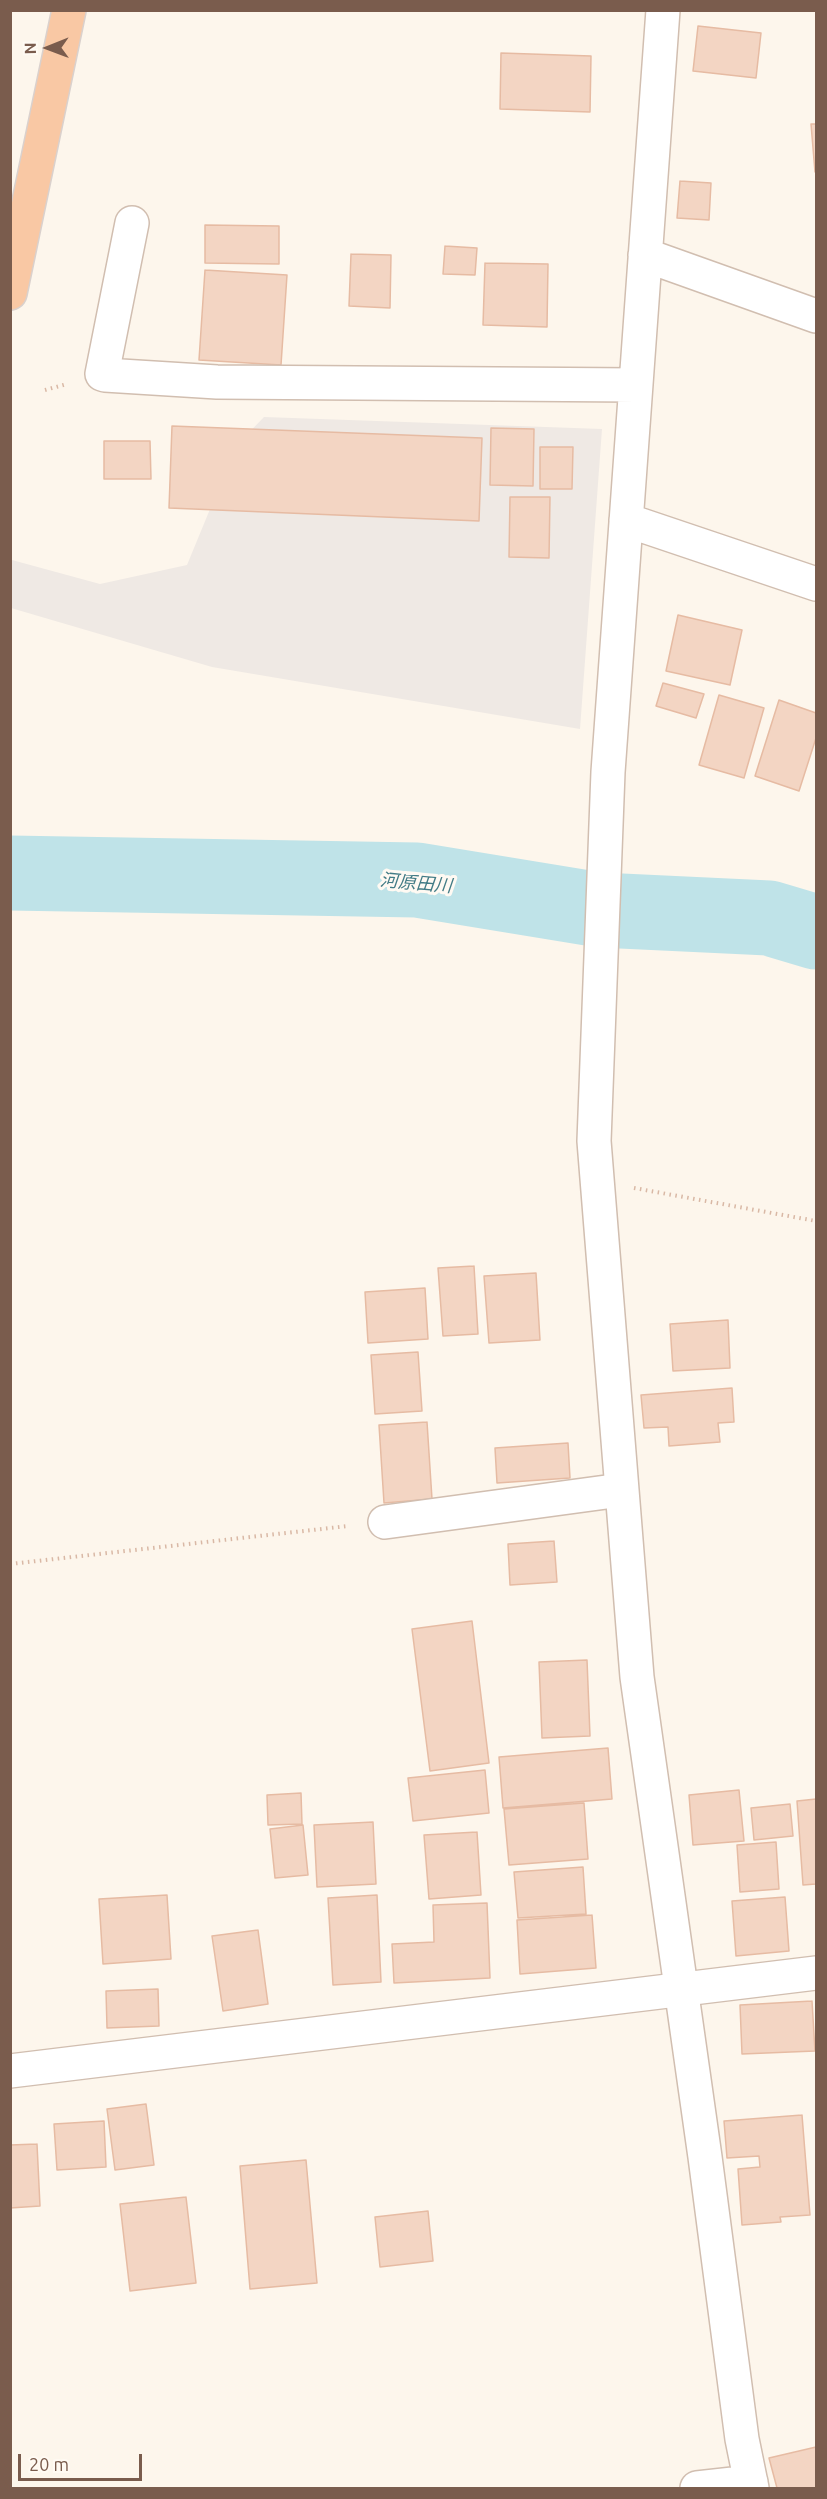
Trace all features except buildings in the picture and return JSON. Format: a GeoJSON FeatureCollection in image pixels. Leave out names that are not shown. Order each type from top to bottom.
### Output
{"type":"FeatureCollection","features":[{"type":"Feature","properties":{"kind":"highway"},"geometry":{"type":"LineString","coordinates":[[10,293],[69,10]]}},
{"type":"Feature","properties":{"kind":"street"},"geometry":{"type":"LineString","coordinates":[[663,10],[608,772],[594,1141],[637,1677],[742,2439],[751,2485],[697,2488]]}},
{"type":"Feature","properties":{"kind":"street"},"geometry":{"type":"LineString","coordinates":[[132,223],[102,374],[105,375],[217,382],[636,384]]}},
{"type":"Feature","properties":{"kind":"street"},"geometry":{"type":"LineString","coordinates":[[645,255],[816,316]]}},
{"type":"Feature","properties":{"kind":"street"},"geometry":{"type":"LineString","coordinates":[[626,520],[816,584]]}},
{"type":"Feature","properties":{"kind":"street"},"geometry":{"type":"LineString","coordinates":[[385,1522],[621,1490]]}},
{"type":"Feature","properties":{"kind":"street"},"geometry":{"type":"LineString","coordinates":[[10,2071],[816,1973]]}},
{"type":"Feature","properties":{"kind":"path"},"geometry":{"type":"LineString","coordinates":[[596,1181],[816,1221]]}},
{"type":"Feature","properties":{"kind":"path"},"geometry":{"type":"LineString","coordinates":[[10,1564],[385,1522]]}},
{"type":"Feature","properties":{"kind":"shaded area"},"geometry":{"type":"Polygon","coordinates":[[[264,417],[602,429],[580,729],[212,667],[11,608],[12,560],[100,584],[187,565],[236,446],[264,417]]]}},
{"type":"Feature","properties":{"kind":"waterway","name":"河原田川"},"geometry":{"type":"LineString","coordinates":[[10,873],[417,880],[600,910],[769,918],[816,932]]}}]}
